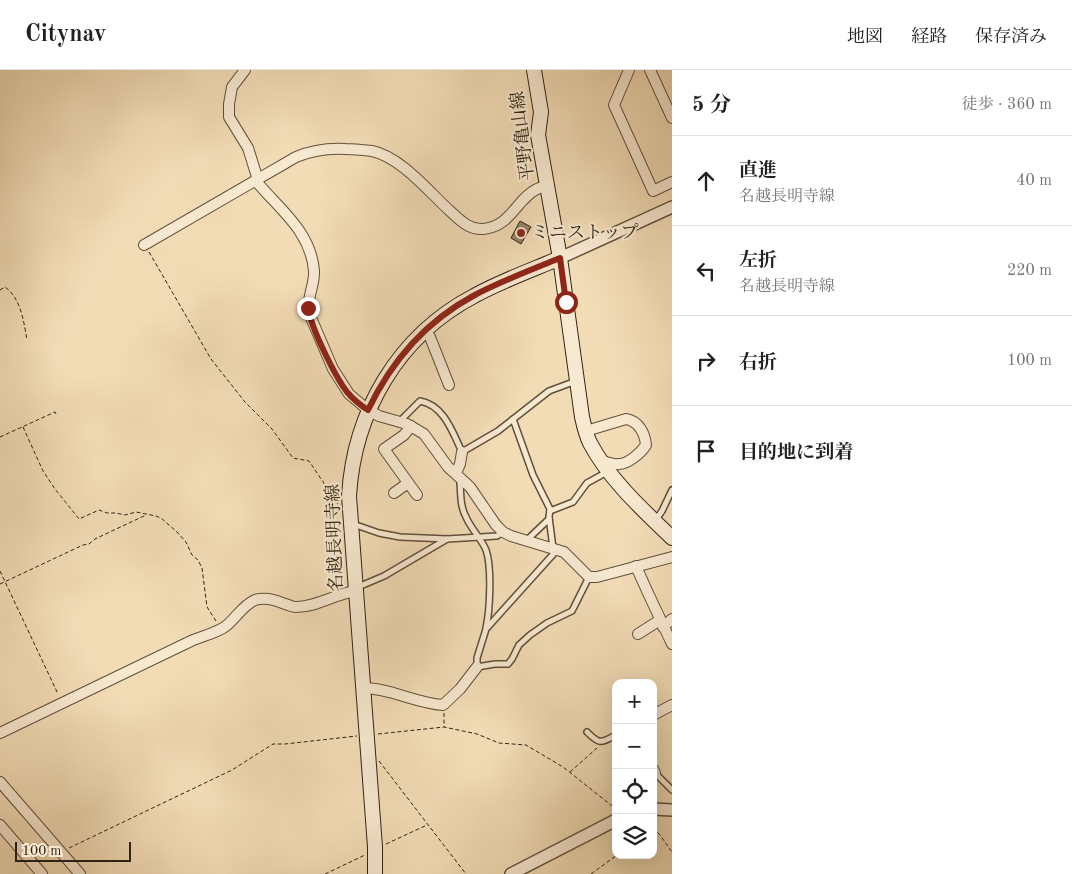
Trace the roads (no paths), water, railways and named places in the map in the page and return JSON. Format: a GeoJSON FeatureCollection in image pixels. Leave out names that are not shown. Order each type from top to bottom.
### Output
{"type":"FeatureCollection","features":[{"type":"Feature","properties":{"kind":"main road","name":"平野亀山線"},"geometry":{"type":"LineString","coordinates":[[534,70],[541,112],[538,135],[560,258]]}},
{"type":"Feature","properties":{"kind":"main road","name":"名越長明寺線"},"geometry":{"type":"LineString","coordinates":[[375,874],[375,849],[349,496],[352,464],[368,410],[382,381],[409,346],[446,313],[473,296],[560,258]]}},
{"type":"Feature","properties":{"kind":"main road"},"geometry":{"type":"LineString","coordinates":[[560,258],[582,417],[590,442],[606,466],[639,506],[671,536]]}},
{"type":"Feature","properties":{"kind":"street"},"geometry":{"type":"LineString","coordinates":[[245,70],[232,87],[229,117],[248,148],[257,181],[291,219],[305,240],[314,263],[312,291],[308,308],[311,319],[333,369],[354,399],[379,416],[399,421],[424,434],[448,467],[459,477],[503,532],[564,552],[589,577],[597,577],[672,557]]}},
{"type":"Feature","properties":{"kind":"street"},"geometry":{"type":"LineString","coordinates":[[629,70],[614,105],[653,191],[672,182]]}},
{"type":"Feature","properties":{"kind":"street"},"geometry":{"type":"LineString","coordinates":[[650,70],[672,118]]}},
{"type":"Feature","properties":{"kind":"street"},"geometry":{"type":"LineString","coordinates":[[144,245],[296,157],[314,151],[329,149],[373,152],[384,156],[400,166],[462,222],[474,228],[481,229],[495,226],[502,222],[531,193],[548,186]]}},
{"type":"Feature","properties":{"kind":"street"},"geometry":{"type":"LineString","coordinates":[[560,258],[672,207]]}},
{"type":"Feature","properties":{"kind":"street"},"geometry":{"type":"LineString","coordinates":[[425,331],[430,337],[449,385]]}},
{"type":"Feature","properties":{"kind":"street"},"geometry":{"type":"LineString","coordinates":[[586,431],[626,419],[633,420],[641,430],[646,442],[643,449],[630,460],[606,466]]}},
{"type":"Feature","properties":{"kind":"street"},"geometry":{"type":"LineString","coordinates":[[411,426],[404,436],[384,449],[417,495]]}},
{"type":"Feature","properties":{"kind":"street"},"geometry":{"type":"LineString","coordinates":[[459,477],[462,452]]}},
{"type":"Feature","properties":{"kind":"street"},"geometry":{"type":"LineString","coordinates":[[394,493],[408,483]]}},
{"type":"Feature","properties":{"kind":"street"},"geometry":{"type":"LineString","coordinates":[[636,566],[661,624],[672,644]]}},
{"type":"Feature","properties":{"kind":"street"},"geometry":{"type":"LineString","coordinates":[[0,734],[191,641],[219,630],[228,624],[246,605],[258,599],[265,598],[292,608],[312,605],[355,589]]}},
{"type":"Feature","properties":{"kind":"street"},"geometry":{"type":"LineString","coordinates":[[638,634],[672,620]]}},
{"type":"Feature","properties":{"kind":"street"},"geometry":{"type":"LineString","coordinates":[[363,688],[374,688],[422,702],[443,705],[460,689],[477,667]]}},
{"type":"Feature","properties":{"kind":"street"},"geometry":{"type":"LineString","coordinates":[[657,713],[672,705]]}},
{"type":"Feature","properties":{"kind":"street"},"geometry":{"type":"LineString","coordinates":[[0,782],[80,874]]}},
{"type":"Feature","properties":{"kind":"street"},"geometry":{"type":"LineString","coordinates":[[657,809],[671,809]]}},
{"type":"Feature","properties":{"kind":"street"},"geometry":{"type":"LineString","coordinates":[[511,874],[612,822]]}},
{"type":"Feature","properties":{"kind":"street"},"geometry":{"type":"LineString","coordinates":[[0,826],[42,874]]}},
{"type":"Feature","properties":{"kind":"lane"},"geometry":{"type":"LineString","coordinates":[[399,421],[420,401],[430,402],[442,412],[462,452],[498,431],[549,391],[577,381]]}},
{"type":"Feature","properties":{"kind":"lane"},"geometry":{"type":"LineString","coordinates":[[486,629],[555,549],[549,519],[550,511],[533,475],[513,419]]}},
{"type":"Feature","properties":{"kind":"lane"},"geometry":{"type":"LineString","coordinates":[[550,511],[573,502],[587,483],[606,466]]}},
{"type":"Feature","properties":{"kind":"lane"},"geometry":{"type":"LineString","coordinates":[[459,477],[462,508],[469,523],[480,538],[487,553],[489,563],[488,620],[477,658],[477,667],[508,664],[519,645],[530,635],[547,623],[572,610],[589,577]]}},
{"type":"Feature","properties":{"kind":"lane"},"geometry":{"type":"LineString","coordinates":[[655,521],[672,490]]}},
{"type":"Feature","properties":{"kind":"lane"},"geometry":{"type":"LineString","coordinates":[[526,540],[549,519]]}},
{"type":"Feature","properties":{"kind":"lane"},"geometry":{"type":"LineString","coordinates":[[350,523],[387,535],[447,539],[497,536],[503,532]]}},
{"type":"Feature","properties":{"kind":"lane"},"geometry":{"type":"LineString","coordinates":[[355,589],[384,576],[447,539]]}},
{"type":"Feature","properties":{"kind":"lane"},"geometry":{"type":"LineString","coordinates":[[587,732],[596,741],[602,742],[612,737]]}},
{"type":"Feature","properties":{"kind":"lane"},"geometry":{"type":"LineString","coordinates":[[657,774],[672,790]]}},
{"type":"Feature","properties":{"kind":"place","name":"ミニストップ"},"geometry":{"type":"Point","coordinates":[521,233]}}]}
